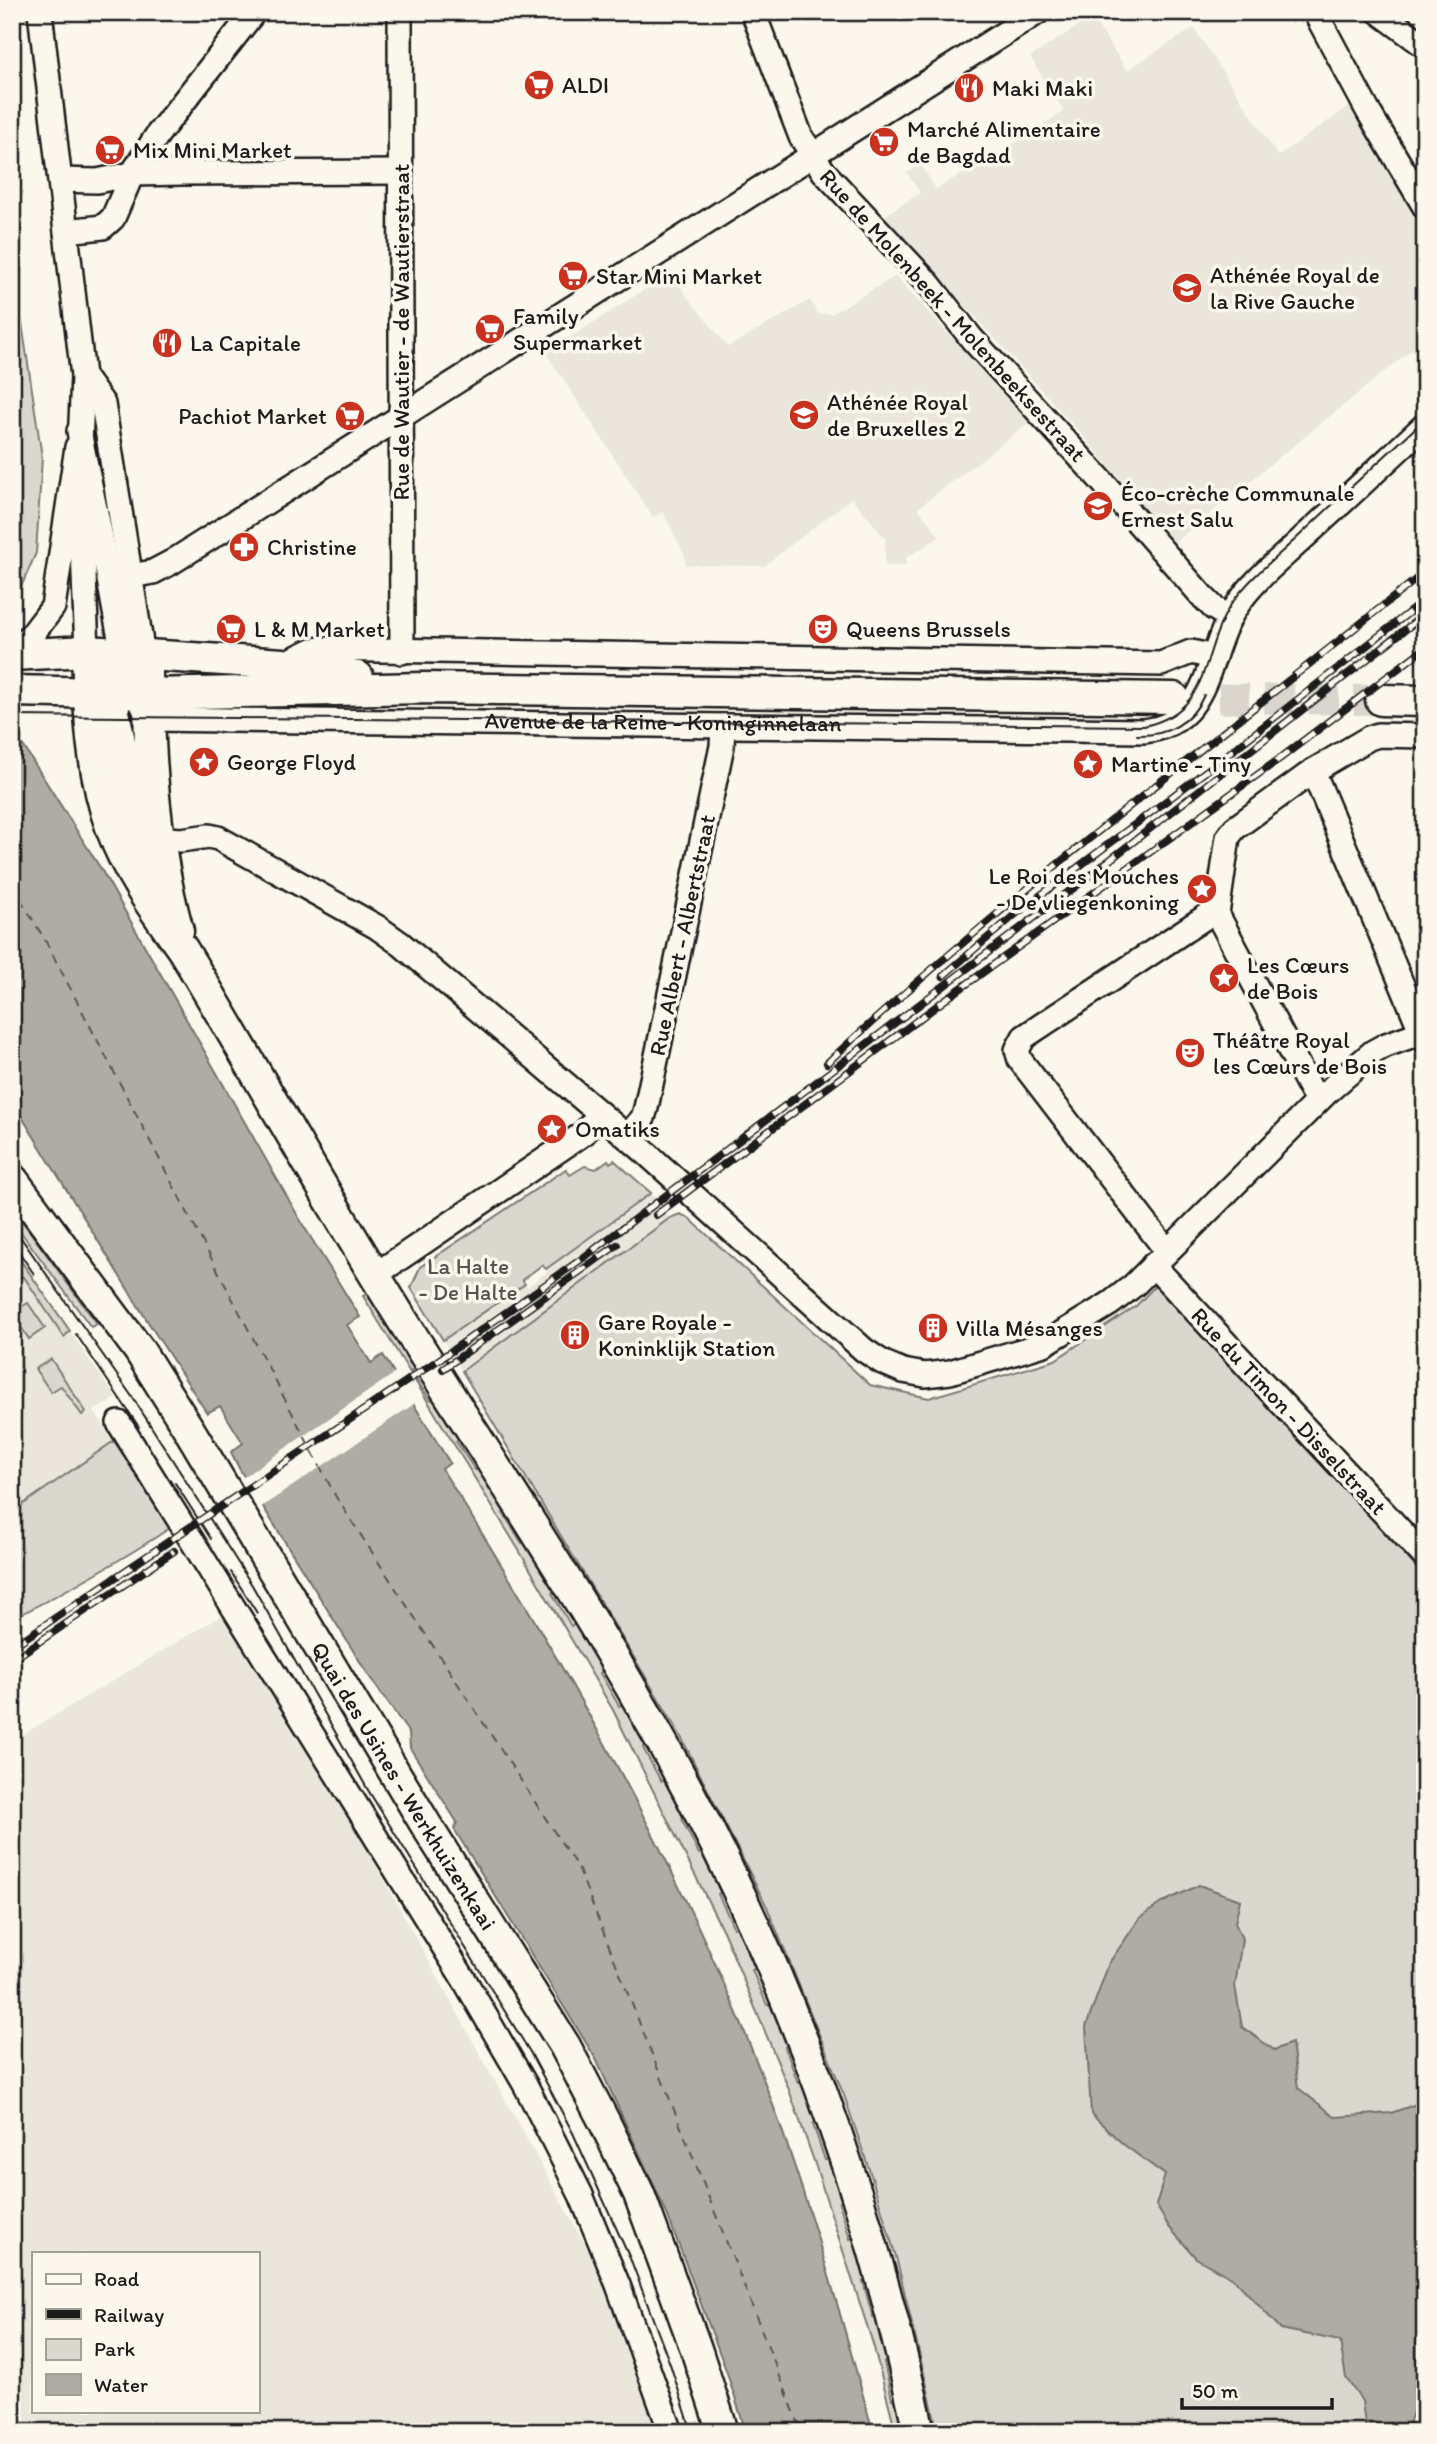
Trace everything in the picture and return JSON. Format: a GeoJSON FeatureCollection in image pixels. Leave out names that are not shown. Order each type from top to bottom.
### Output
{"type":"FeatureCollection","features":[{"type":"Feature","properties":{"kind":"main road","name":"Avenue de la Reine - Koninginnelaan"},"geometry":{"type":"LineString","coordinates":[[12,653],[87,651],[283,664],[424,688]]}},
{"type":"Feature","properties":{"kind":"main road"},"geometry":{"type":"LineString","coordinates":[[87,651],[127,698],[151,759],[138,836],[140,887],[183,950],[375,1275],[521,1504],[619,1668],[689,1792],[748,1911],[814,2071],[870,2236],[890,2304],[919,2432]]}},
{"type":"Feature","properties":{"kind":"main road"},"geometry":{"type":"LineString","coordinates":[[132,654],[127,698],[97,776],[138,836],[168,893],[183,950]]}},
{"type":"Feature","properties":{"kind":"main road","name":"Avenue de la Reine - Koninginnelaan"},"geometry":{"type":"LineString","coordinates":[[12,691],[127,698],[424,688],[1174,710]]}},
{"type":"Feature","properties":{"kind":"main road"},"geometry":{"type":"LineString","coordinates":[[1381,700],[1425,701]]}},
{"type":"Feature","properties":{"kind":"main road","name":"Quai des Usines - Werkhuizenkaai"},"geometry":{"type":"LineString","coordinates":[[12,1179],[138,1350],[190,1431],[426,1825],[565,2046],[639,2194],[696,2349],[723,2432]]}},
{"type":"Feature","properties":{"kind":"street"},"geometry":{"type":"LineString","coordinates":[[12,653],[54,607],[79,430],[83,376],[40,12]]}},
{"type":"Feature","properties":{"kind":"street"},"geometry":{"type":"LineString","coordinates":[[66,231],[103,227],[113,218],[132,174],[158,134],[254,12]]}},
{"type":"Feature","properties":{"kind":"street","name":"Rue de Wautier - de Wautierstraat"},"geometry":{"type":"LineString","coordinates":[[400,12],[401,652]]}},
{"type":"Feature","properties":{"kind":"street","name":"Rue de Molenbeek - Molenbeeksestraat"},"geometry":{"type":"LineString","coordinates":[[752,12],[801,137],[824,172],[929,284],[972,339],[1213,608],[1229,617]]}},
{"type":"Feature","properties":{"kind":"street"},"geometry":{"type":"LineString","coordinates":[[131,576],[153,572],[172,562],[1038,12]]}},
{"type":"Feature","properties":{"kind":"street"},"geometry":{"type":"LineString","coordinates":[[1315,12],[1368,111],[1425,207]]}},
{"type":"Feature","properties":{"kind":"street"},"geometry":{"type":"LineString","coordinates":[[1379,12],[1425,46]]}},
{"type":"Feature","properties":{"kind":"street"},"geometry":{"type":"LineString","coordinates":[[60,180],[97,181],[132,174],[401,172]]}},
{"type":"Feature","properties":{"kind":"street"},"geometry":{"type":"LineString","coordinates":[[83,376],[103,404],[131,576],[132,654]]}},
{"type":"Feature","properties":{"kind":"street"},"geometry":{"type":"LineString","coordinates":[[1174,710],[1185,714],[1197,698],[1229,617],[1255,583],[1425,425]]}},
{"type":"Feature","properties":{"kind":"street"},"geometry":{"type":"LineString","coordinates":[[79,430],[87,651]]}},
{"type":"Feature","properties":{"kind":"street"},"geometry":{"type":"LineString","coordinates":[[79,430],[132,654]]}},
{"type":"Feature","properties":{"kind":"street","name":"Avenue de la Reine - Koninginnelaan"},"geometry":{"type":"LineString","coordinates":[[283,664],[312,650],[1161,664],[1191,652],[1214,657]]}},
{"type":"Feature","properties":{"kind":"street","name":"Avenue de la Reine - Koninginnelaan"},"geometry":{"type":"LineString","coordinates":[[127,698],[723,726],[1143,731],[1157,729],[1174,710]]}},
{"type":"Feature","properties":{"kind":"street","name":"Rue Albert - Albertstraat"},"geometry":{"type":"LineString","coordinates":[[627,1137],[643,1118],[646,1108],[722,746],[723,726]]}},
{"type":"Feature","properties":{"kind":"street"},"geometry":{"type":"LineString","coordinates":[[1317,1101],[1216,910],[1230,833],[1340,752],[1375,736],[1425,736]]}},
{"type":"Feature","properties":{"kind":"street"},"geometry":{"type":"LineString","coordinates":[[138,836],[218,838],[377,927],[401,944],[627,1137],[864,1350],[882,1363],[903,1371],[950,1373],[1037,1347],[1111,1303],[1160,1258],[1317,1101],[1373,1052],[1386,1045],[1424,1034],[1313,771]]}},
{"type":"Feature","properties":{"kind":"street","name":"Rue du Timon - Disselstraat"},"geometry":{"type":"LineString","coordinates":[[1216,910],[1024,1037],[1017,1050],[1020,1060],[1160,1258],[1425,1557]]}},
{"type":"Feature","properties":{"kind":"street"},"geometry":{"type":"LineString","coordinates":[[375,1275],[584,1133],[599,1115]]}},
{"type":"Feature","properties":{"kind":"street"},"geometry":{"type":"LineString","coordinates":[[118,1423],[465,1981],[526,2086],[586,2208],[618,2286],[671,2432]]}},
{"type":"Feature","properties":{"kind":"shaded area","name":"Athénée Royal de la Rive Gauche"},"geometry":{"type":"Polygon","coordinates":[[[1092,17],[1127,70],[1194,28],[1278,156],[1350,106],[1425,236],[1425,339],[1174,543],[1083,436],[884,216],[920,193],[907,173],[921,165],[936,189],[1064,111],[1030,57],[1092,17]]]}},
{"type":"Feature","properties":{"kind":"shaded area","name":"Athénée Royal de Bruxelles 2"},"geometry":{"type":"Polygon","coordinates":[[[672,272],[686,295],[728,347],[810,300],[818,314],[831,314],[896,276],[1029,423],[918,508],[940,537],[906,558],[906,565],[885,566],[885,538],[852,498],[764,566],[686,565],[685,556],[663,512],[653,517],[546,353],[672,272]]]}},
{"type":"Feature","properties":{"kind":"shaded area"},"geometry":{"type":"Polygon","coordinates":[[[651,1193],[670,1218],[462,1371],[443,1340],[525,1284],[527,1287],[547,1272],[546,1269],[651,1193]]]}},
{"type":"Feature","properties":{"kind":"shaded area"},"geometry":{"type":"Polygon","coordinates":[[[12,1248],[116,1398],[94,1411],[114,1441],[12,1512],[12,1248]]]}},
{"type":"Feature","properties":{"kind":"shaded area"},"geometry":{"type":"Polygon","coordinates":[[[234,1608],[609,2288],[656,2432],[12,2432],[12,1741],[234,1608]]]}},
{"type":"Feature","properties":{"kind":"green space"},"geometry":{"type":"Polygon","coordinates":[[[13,310],[20,310],[42,457],[36,553],[17,596],[12,600],[13,310]]]}},
{"type":"Feature","properties":{"kind":"green space","name":"La Halte - De Halte"},"geometry":{"type":"Polygon","coordinates":[[[608,1160],[610,1163],[614,1160],[651,1193],[546,1269],[542,1265],[522,1280],[525,1284],[443,1340],[411,1288],[420,1267],[566,1169],[570,1175],[585,1166],[596,1169],[608,1160]]]}},
{"type":"Feature","properties":{"kind":"green space"},"geometry":{"type":"Polygon","coordinates":[[[12,1207],[97,1324],[91,1327],[12,1220],[12,1207]]]}},
{"type":"Feature","properties":{"kind":"green space"},"geometry":{"type":"Polygon","coordinates":[[[680,1214],[689,1218],[870,1385],[929,1398],[1055,1360],[1136,1306],[1157,1284],[1425,1577],[1425,2432],[938,2432],[896,2257],[871,2175],[844,2095],[767,1907],[678,1731],[462,1371],[670,1218],[680,1214]]]}},
{"type":"Feature","properties":{"kind":"green space"},"geometry":{"type":"Polygon","coordinates":[[[12,1248],[70,1331],[64,1337],[24,1277],[12,1276],[12,1248]]]}},
{"type":"Feature","properties":{"kind":"green space"},"geometry":{"type":"Polygon","coordinates":[[[371,1292],[418,1366],[411,1371],[430,1400],[437,1396],[463,1436],[456,1441],[475,1470],[483,1466],[511,1508],[503,1513],[522,1543],[530,1539],[559,1588],[552,1593],[571,1626],[579,1622],[607,1668],[600,1673],[619,1706],[627,1702],[650,1743],[643,1748],[661,1781],[669,1778],[689,1815],[682,1820],[699,1854],[707,1850],[726,1889],[718,1894],[734,1928],[742,1925],[760,1966],[752,1970],[767,2005],[776,2002],[793,2044],[785,2047],[798,2083],[807,2080],[821,2121],[813,2124],[825,2160],[834,2158],[847,2199],[839,2202],[850,2239],[859,2236],[871,2278],[863,2281],[873,2318],[881,2316],[892,2360],[884,2362],[892,2399],[901,2398],[909,2432],[896,2432],[873,2344],[815,2164],[788,2087],[724,1933],[613,1710],[363,1296],[371,1292]]]}},
{"type":"Feature","properties":{"kind":"green space"},"geometry":{"type":"Polygon","coordinates":[[[12,1298],[19,1308],[28,1303],[45,1328],[29,1339],[12,1314],[12,1298]]]}},
{"type":"Feature","properties":{"kind":"green space"},"geometry":{"type":"Polygon","coordinates":[[[51,1359],[86,1412],[82,1415],[61,1386],[51,1392],[35,1369],[51,1359]]]}},
{"type":"Feature","properties":{"kind":"green space"},"geometry":{"type":"Polygon","coordinates":[[[114,1441],[173,1526],[94,1575],[12,1619],[12,1512],[114,1441]]]}},
{"type":"Feature","properties":{"kind":"water"},"geometry":{"type":"Polygon","coordinates":[[[12,728],[101,869],[303,1225],[360,1317],[347,1325],[371,1363],[383,1355],[450,1463],[442,1469],[564,1671],[675,1878],[740,2021],[779,2122],[829,2276],[873,2432],[746,2432],[726,2370],[667,2214],[596,2059],[454,1829],[457,1822],[410,1748],[409,1733],[369,1676],[240,1470],[231,1452],[243,1443],[220,1406],[207,1413],[12,1101],[12,728]]]}},
{"type":"Feature","properties":{"kind":"water"},"geometry":{"type":"Polygon","coordinates":[[[1199,1885],[1240,1900],[1235,1923],[1242,1939],[1235,1986],[1242,2027],[1274,2050],[1292,2043],[1298,2088],[1336,2117],[1391,2113],[1425,2101],[1425,2409],[1415,2407],[1409,2423],[1425,2428],[1425,2432],[1366,2432],[1362,2401],[1346,2378],[1340,2341],[1281,2329],[1235,2280],[1196,2258],[1169,2227],[1156,2205],[1165,2175],[1123,2144],[1091,2114],[1086,2027],[1109,1963],[1140,1918],[1161,1903],[1199,1885]]]}},
{"type":"Feature","properties":{"kind":"pier"},"geometry":{"type":"Polygon","coordinates":[[[398,1371],[417,1402],[260,1508],[242,1478],[398,1371]]]}},
{"type":"Feature","properties":{"kind":"ferry route"},"geometry":{"type":"LineString","coordinates":[[12,885],[45,940],[336,1497],[578,1868],[802,2432]]}},
{"type":"Feature","properties":{"kind":"tunnel"},"geometry":{"type":"LineString","coordinates":[[1174,698],[1381,700]]}},
{"type":"Feature","properties":{"kind":"tram line"},"geometry":{"type":"LineString","coordinates":[[12,716],[1144,726],[1167,718],[1183,707],[1194,693],[1222,622],[1247,584],[1425,419]]}},
{"type":"Feature","properties":{"kind":"tram line"},"geometry":{"type":"LineString","coordinates":[[1137,735],[1158,733],[1177,726],[1193,713],[1204,695]]}},
{"type":"Feature","properties":{"kind":"tram line"},"geometry":{"type":"LineString","coordinates":[[12,1225],[133,1398],[252,1585],[368,1790],[530,2052],[573,2133],[632,2263],[692,2432]]}},
{"type":"Feature","properties":{"kind":"tram line"},"geometry":{"type":"LineString","coordinates":[[12,1242],[34,1274]]}},
{"type":"Feature","properties":{"kind":"tram line"},"geometry":{"type":"LineString","coordinates":[[76,1334],[139,1427]]}},
{"type":"Feature","properties":{"kind":"tram line"},"geometry":{"type":"LineString","coordinates":[[175,1483],[211,1539]]}},
{"type":"Feature","properties":{"kind":"tram line"},"geometry":{"type":"LineString","coordinates":[[231,1572],[257,1613]]}},
{"type":"Feature","properties":{"kind":"railway"},"geometry":{"type":"LineString","coordinates":[[827,1063],[1046,873],[1425,572]]}},
{"type":"Feature","properties":{"kind":"railway"},"geometry":{"type":"LineString","coordinates":[[943,976],[1017,913],[1214,765],[1425,600]]}},
{"type":"Feature","properties":{"kind":"railway"},"geometry":{"type":"LineString","coordinates":[[12,1647],[450,1352],[583,1258],[1079,884],[1425,614]]}},
{"type":"Feature","properties":{"kind":"railway"},"geometry":{"type":"LineString","coordinates":[[656,1215],[946,999],[1278,760],[1425,648]]}},
{"type":"Feature","properties":{"kind":"railway"},"geometry":{"type":"LineString","coordinates":[[443,1369],[617,1245]]}},
{"type":"Feature","properties":{"kind":"railway"},"geometry":{"type":"LineString","coordinates":[[12,1660],[174,1551]]}},
{"type":"Feature","properties":{"kind":"place","name":"ALDI"},"geometry":{"type":"Point","coordinates":[539,85]}},
{"type":"Feature","properties":{"kind":"place","name":"Maki Maki"},"geometry":{"type":"Point","coordinates":[969,88]}},
{"type":"Feature","properties":{"kind":"place","name":"Marché Alimentaire de Bagdad"},"geometry":{"type":"Point","coordinates":[884,142]}},
{"type":"Feature","properties":{"kind":"place","name":"Mix Mini Market"},"geometry":{"type":"Point","coordinates":[110,150]}},
{"type":"Feature","properties":{"kind":"place","name":"Star Mini Market"},"geometry":{"type":"Point","coordinates":[573,276]}},
{"type":"Feature","properties":{"kind":"place","name":"Athénée Royal de la Rive Gauche"},"geometry":{"type":"Point","coordinates":[1187,288]}},
{"type":"Feature","properties":{"kind":"place","name":"Family Supermarket"},"geometry":{"type":"Point","coordinates":[490,329]}},
{"type":"Feature","properties":{"kind":"place","name":"La Capitale"},"geometry":{"type":"Point","coordinates":[167,343]}},
{"type":"Feature","properties":{"kind":"place","name":"Athénée Royal de Bruxelles 2"},"geometry":{"type":"Point","coordinates":[804,415]}},
{"type":"Feature","properties":{"kind":"place","name":"Pachiot Market"},"geometry":{"type":"Point","coordinates":[350,416]}},
{"type":"Feature","properties":{"kind":"place","name":"Éco-crèche Communale Ernest Salu"},"geometry":{"type":"Point","coordinates":[1098,506]}},
{"type":"Feature","properties":{"kind":"place","name":"Christine"},"geometry":{"type":"Point","coordinates":[244,547]}},
{"type":"Feature","properties":{"kind":"place","name":"L & M Market"},"geometry":{"type":"Point","coordinates":[231,629]}},
{"type":"Feature","properties":{"kind":"place","name":"Queens Brussels"},"geometry":{"type":"Point","coordinates":[823,629]}},
{"type":"Feature","properties":{"kind":"place","name":"George Floyd"},"geometry":{"type":"Point","coordinates":[204,762]}},
{"type":"Feature","properties":{"kind":"place","name":"Martine - Tiny"},"geometry":{"type":"Point","coordinates":[1088,764]}},
{"type":"Feature","properties":{"kind":"place","name":"Le Roi des Mouches - De vliegenkoning"},"geometry":{"type":"Point","coordinates":[1202,889]}},
{"type":"Feature","properties":{"kind":"place","name":"Les Cœurs de Bois"},"geometry":{"type":"Point","coordinates":[1224,978]}},
{"type":"Feature","properties":{"kind":"place","name":"Théâtre Royal les Cœurs de Bois"},"geometry":{"type":"Point","coordinates":[1190,1053]}},
{"type":"Feature","properties":{"kind":"place","name":"Omatiks"},"geometry":{"type":"Point","coordinates":[552,1129]}},
{"type":"Feature","properties":{"kind":"place","name":"Villa Mésanges"},"geometry":{"type":"Point","coordinates":[933,1328]}},
{"type":"Feature","properties":{"kind":"place","name":"Gare Royale - Koninklijk Station"},"geometry":{"type":"Point","coordinates":[575,1335]}}]}
